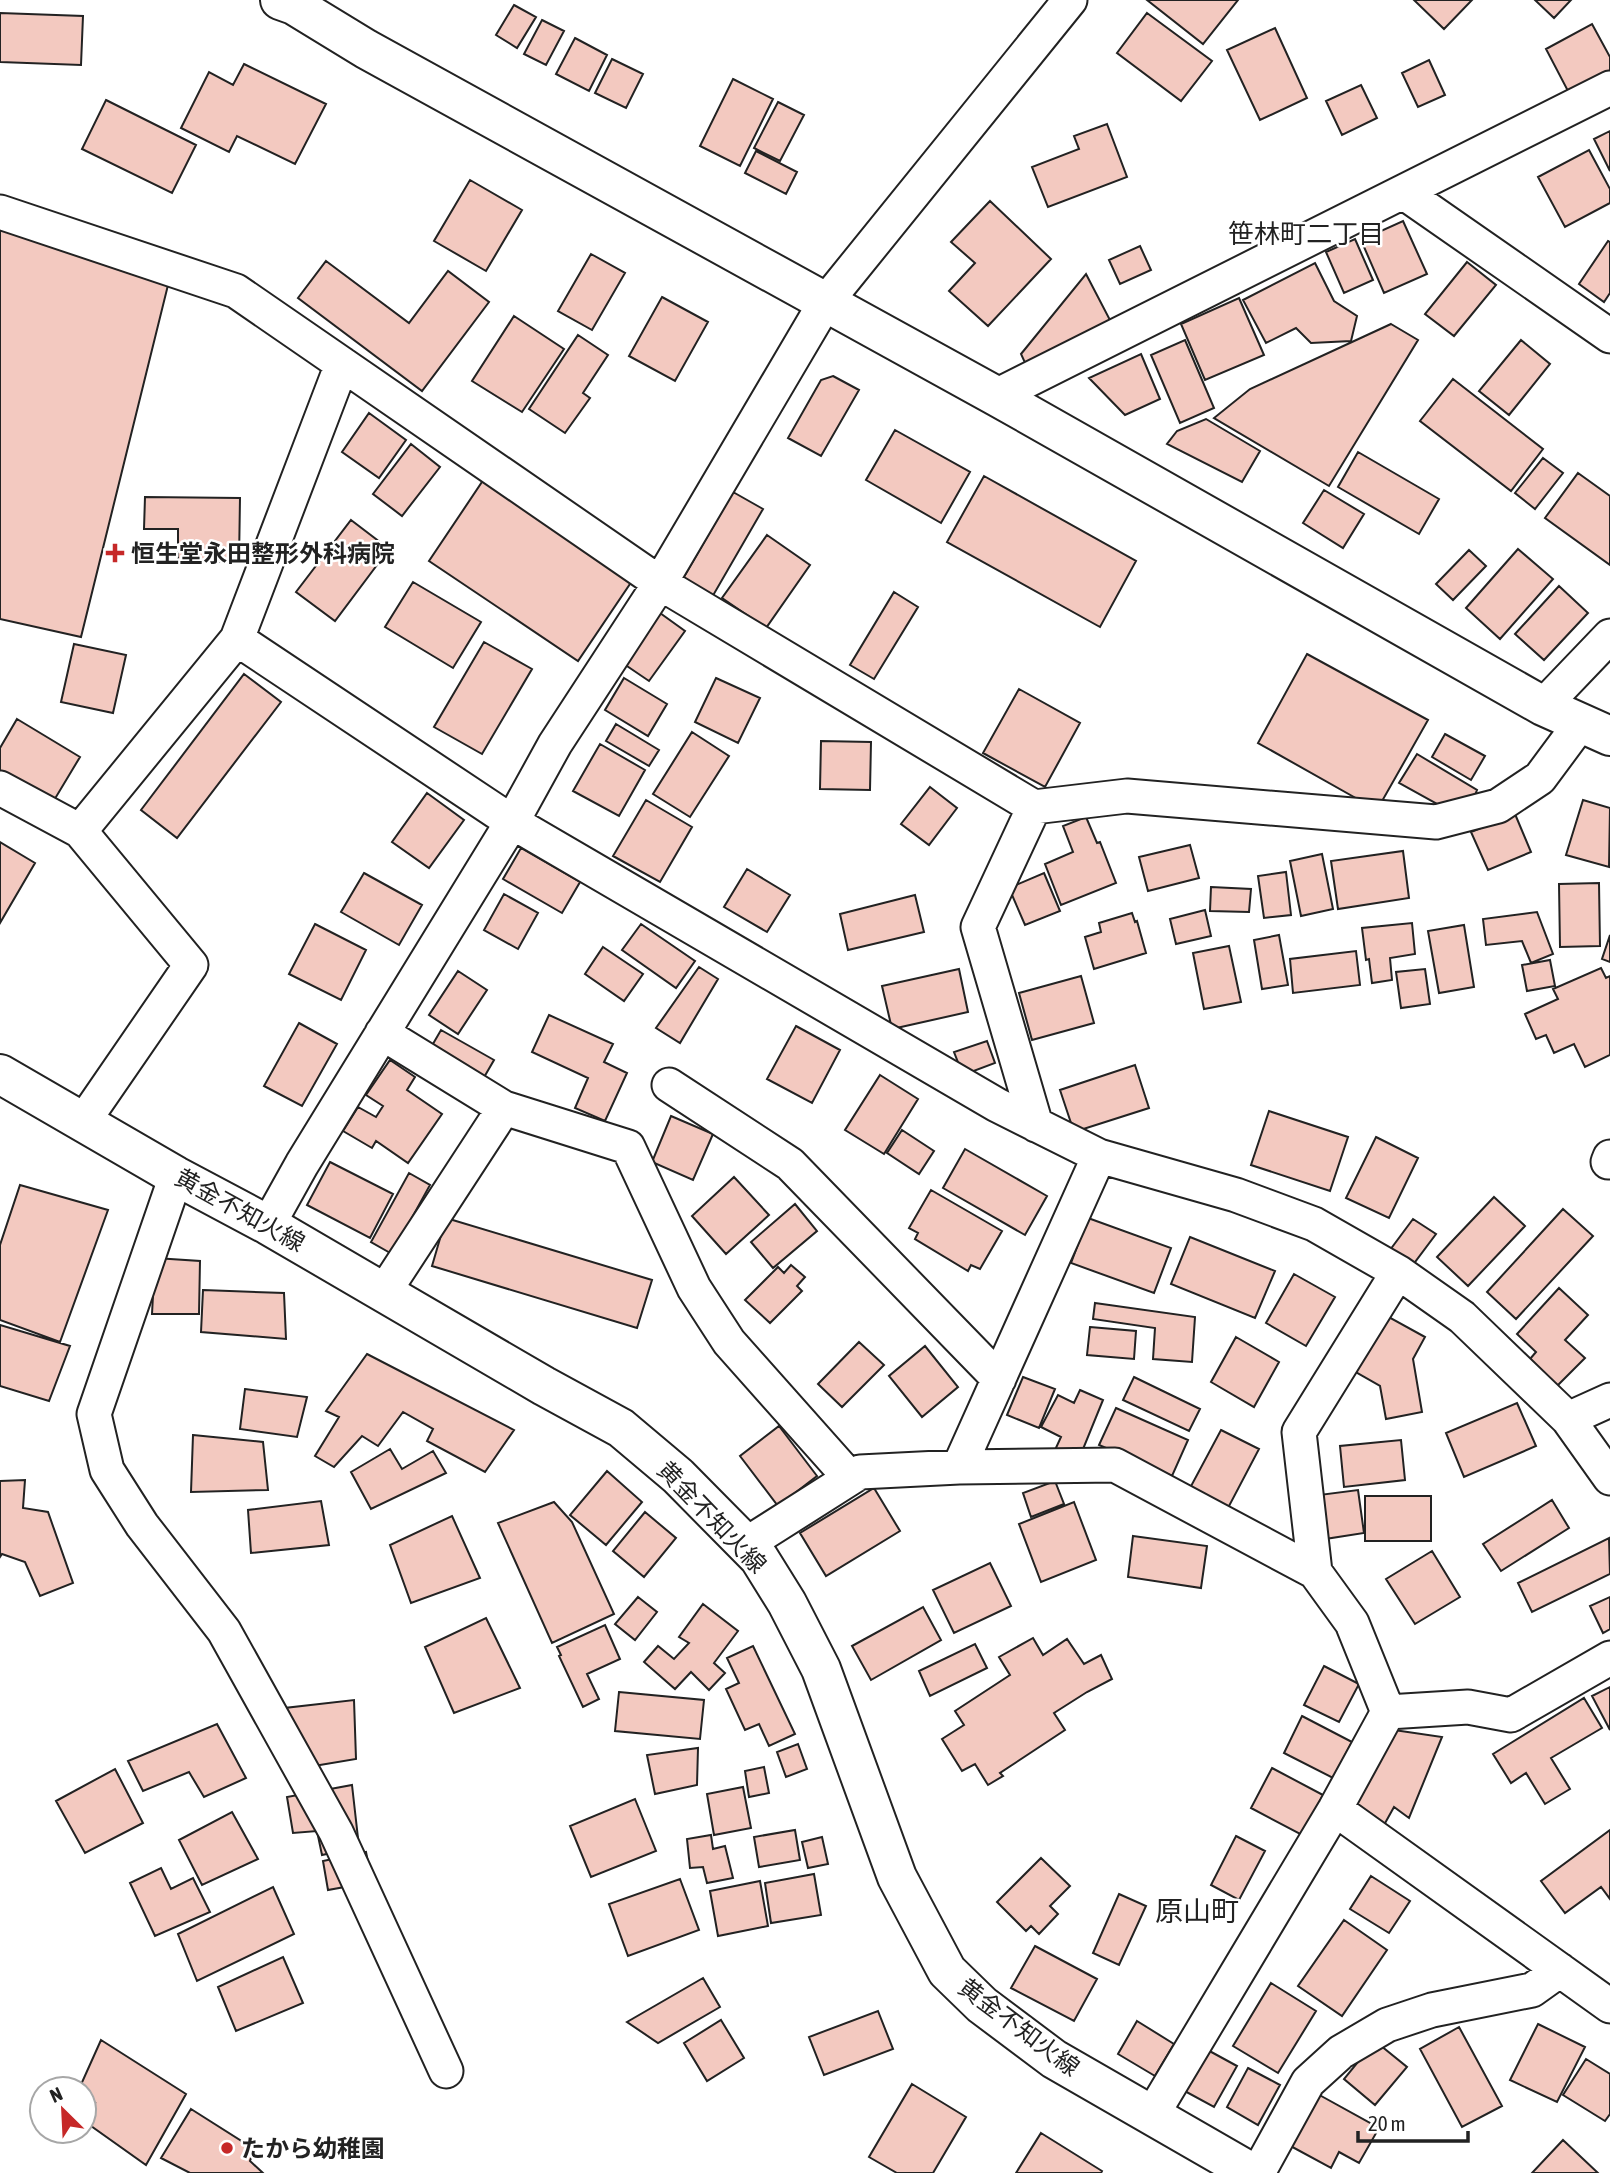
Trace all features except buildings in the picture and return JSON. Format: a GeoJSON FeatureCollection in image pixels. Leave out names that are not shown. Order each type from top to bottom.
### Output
{"type":"FeatureCollection","features":[{"type":"Feature","properties":{"kind":"main road"},"geometry":{"type":"LineString","coordinates":[[280,0],[294,5],[366,49],[996,396],[1543,706],[1595,730]]}},
{"type":"Feature","properties":{"kind":"main road","name":"黄金不知火線"},"geometry":{"type":"LineString","coordinates":[[0,1074],[621,1428],[678,1476],[759,1558],[787,1603],[821,1669],[897,1877],[947,1972],[982,2006],[1054,2059],[1252,2173]]}},
{"type":"Feature","properties":{"kind":"street"},"geometry":{"type":"LineString","coordinates":[[268,1225],[302,1164],[512,822],[555,744],[660,583],[825,303],[1070,0]]}},
{"type":"Feature","properties":{"kind":"street"},"geometry":{"type":"LineString","coordinates":[[996,396],[1610,88]]}},
{"type":"Feature","properties":{"kind":"street"},"geometry":{"type":"LineString","coordinates":[[1403,192],[1610,336]]}},
{"type":"Feature","properties":{"kind":"street"},"geometry":{"type":"LineString","coordinates":[[0,212],[236,291],[660,583],[1034,807],[1127,796],[1436,822],[1497,806],[1540,778],[1595,730]]}},
{"type":"Feature","properties":{"kind":"street"},"geometry":{"type":"LineString","coordinates":[[80,831],[237,639],[342,364]]}},
{"type":"Feature","properties":{"kind":"street"},"geometry":{"type":"LineString","coordinates":[[1543,706],[1610,636]]}},
{"type":"Feature","properties":{"kind":"street"},"geometry":{"type":"LineString","coordinates":[[237,639],[512,822],[985,1098],[1099,1156],[1236,1195],[1314,1224],[1398,1272],[1462,1317],[1568,1419],[1610,1478]]}},
{"type":"Feature","properties":{"kind":"street"},"geometry":{"type":"LineString","coordinates":[[0,788],[80,831],[191,965],[83,1122]]}},
{"type":"Feature","properties":{"kind":"street"},"geometry":{"type":"LineString","coordinates":[[1034,807],[978,927],[1036,1125]]}},
{"type":"Feature","properties":{"kind":"street"},"geometry":{"type":"LineString","coordinates":[[382,1033],[504,1108],[628,1147],[694,1288],[729,1342],[850,1478]]}},
{"type":"Feature","properties":{"kind":"street"},"geometry":{"type":"LineString","coordinates":[[669,1085],[790,1164],[999,1379]]}},
{"type":"Feature","properties":{"kind":"street"},"geometry":{"type":"LineString","coordinates":[[384,1292],[504,1108]]}},
{"type":"Feature","properties":{"kind":"street"},"geometry":{"type":"LineString","coordinates":[[959,1467],[1099,1156]]}},
{"type":"Feature","properties":{"kind":"street"},"geometry":{"type":"LineString","coordinates":[[176,1176],[94,1414],[107,1470],[142,1525],[231,1643],[336,1832],[446,2071]]}},
{"type":"Feature","properties":{"kind":"street"},"geometry":{"type":"LineString","coordinates":[[1315,1572],[1298,1432],[1398,1272]]}},
{"type":"Feature","properties":{"kind":"street"},"geometry":{"type":"LineString","coordinates":[[1568,1419],[1610,1400]]}},
{"type":"Feature","properties":{"kind":"street"},"geometry":{"type":"LineString","coordinates":[[746,1545],[860,1472],[959,1467],[1115,1465],[1315,1572],[1352,1623],[1388,1712]]}},
{"type":"Feature","properties":{"kind":"street"},"geometry":{"type":"LineString","coordinates":[[1388,1712],[1468,1707],[1511,1715],[1610,1658]]}},
{"type":"Feature","properties":{"kind":"street"},"geometry":{"type":"LineString","coordinates":[[1152,2115],[1335,1810],[1388,1712]]}},
{"type":"Feature","properties":{"kind":"street"},"geometry":{"type":"LineString","coordinates":[[1335,1810],[1610,2006]]}},
{"type":"Feature","properties":{"kind":"street"},"geometry":{"type":"LineString","coordinates":[[1258,2173],[1308,2082],[1341,2052],[1387,2025],[1432,2010],[1532,1990],[1560,1970]]}},
{"type":"Feature","properties":{"kind":"place","name":"恒生堂永田整形外科病院"},"geometry":{"type":"Point","coordinates":[115,553]}},
{"type":"Feature","properties":{"kind":"place","name":"たから幼稚園"},"geometry":{"type":"Point","coordinates":[227,2148]}},
{"type":"Feature","properties":{"kind":"district","name":"笹林町二丁目"},"geometry":{"type":"Point","coordinates":[1306,234]}},
{"type":"Feature","properties":{"kind":"district","name":"原山町"},"geometry":{"type":"Point","coordinates":[1197,1911]}}]}
